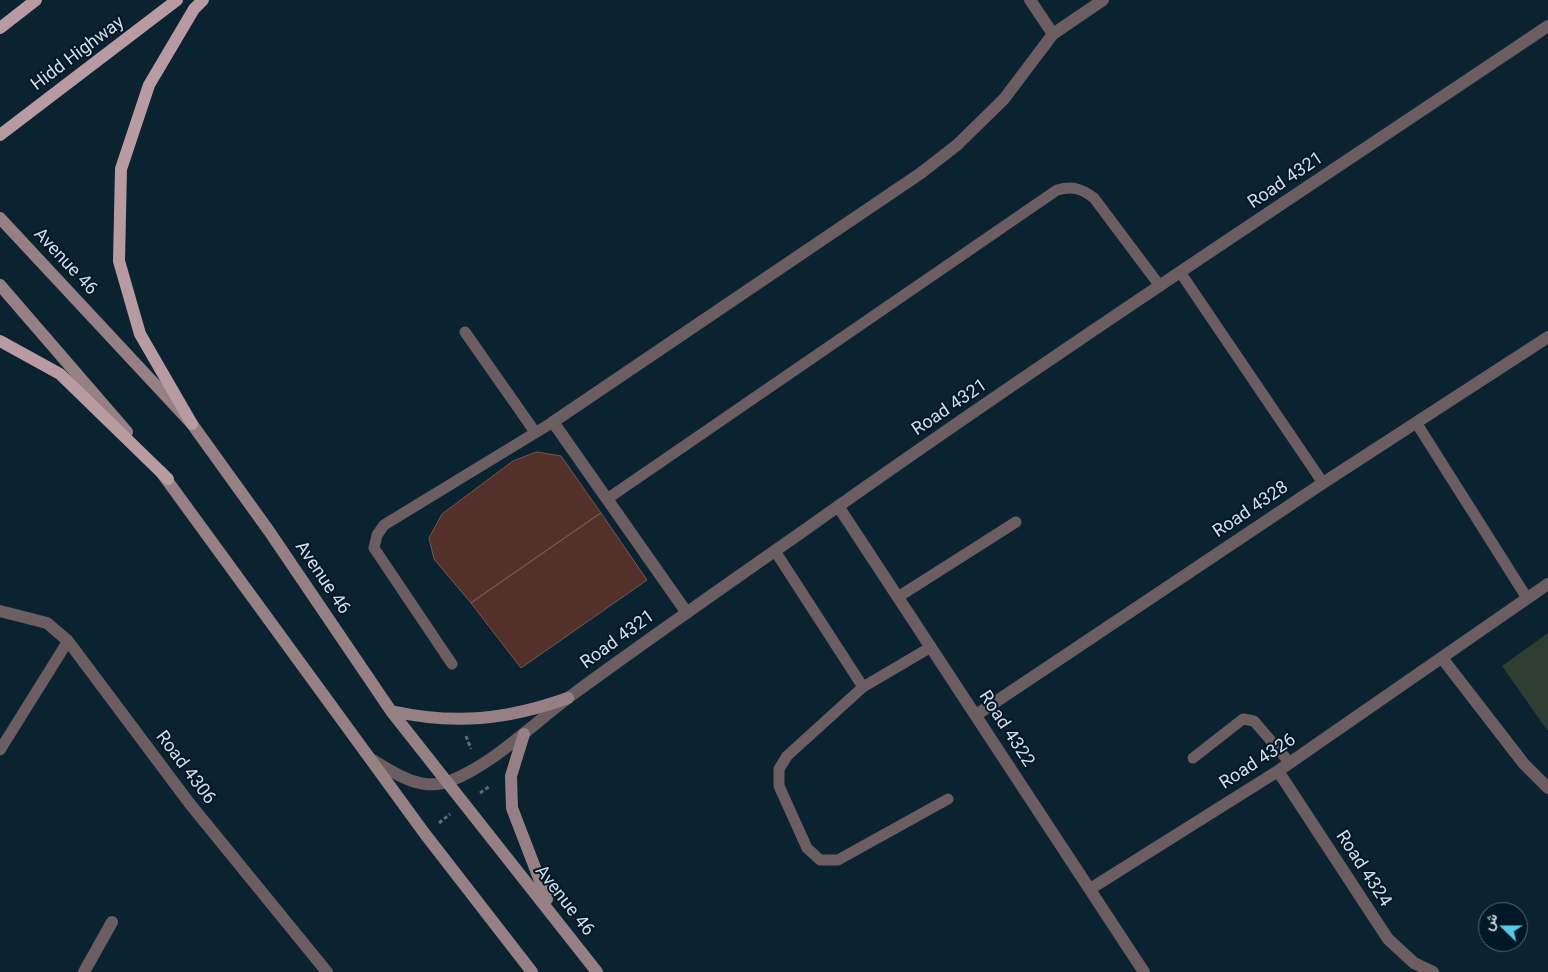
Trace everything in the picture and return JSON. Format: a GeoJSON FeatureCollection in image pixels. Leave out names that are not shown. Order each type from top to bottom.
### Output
{"type":"FeatureCollection","features":[{"type":"Feature","properties":{"kind":"main road"},"geometry":{"type":"LineString","coordinates":[[0,28],[36,0]]}},
{"type":"Feature","properties":{"kind":"main road","name":"Hidd Highway"},"geometry":{"type":"LineString","coordinates":[[0,135],[177,0]]}},
{"type":"Feature","properties":{"kind":"main road"},"geometry":{"type":"LineString","coordinates":[[192,424],[140,334],[119,261],[121,169],[149,85],[194,9],[203,0]]}},
{"type":"Feature","properties":{"kind":"main road"},"geometry":{"type":"LineString","coordinates":[[0,15],[25,8]]}},
{"type":"Feature","properties":{"kind":"main road","name":"Avenue 46"},"geometry":{"type":"LineString","coordinates":[[0,218],[192,424],[269,531],[391,711],[449,782],[597,972]]}},
{"type":"Feature","properties":{"kind":"main road"},"geometry":{"type":"LineString","coordinates":[[0,285],[168,480],[425,834],[532,972]]}},
{"type":"Feature","properties":{"kind":"main road"},"geometry":{"type":"LineString","coordinates":[[0,341],[60,374],[168,480]]}},
{"type":"Feature","properties":{"kind":"main road"},"geometry":{"type":"LineString","coordinates":[[391,711],[437,719],[497,718],[533,710],[568,698]]}},
{"type":"Feature","properties":{"kind":"main road"},"geometry":{"type":"LineString","coordinates":[[524,734],[511,776],[512,808],[552,913]]}},
{"type":"Feature","properties":{"kind":"street"},"geometry":{"type":"LineString","coordinates":[[1030,0],[1052,34]]}},
{"type":"Feature","properties":{"kind":"street"},"geometry":{"type":"LineString","coordinates":[[687,613],[553,422],[913,178],[950,150],[1004,99],[1052,34],[1104,0]]}},
{"type":"Feature","properties":{"kind":"street","name":"Road 4321"},"geometry":{"type":"LineString","coordinates":[[371,759],[413,782],[431,784],[449,782],[524,734],[568,698],[838,506],[1180,272],[1548,26]]}},
{"type":"Feature","properties":{"kind":"street","name":"Road 4328"},"geometry":{"type":"LineString","coordinates":[[976,715],[1323,483],[1417,424],[1548,337]]}},
{"type":"Feature","properties":{"kind":"street","name":"Road 4322"},"geometry":{"type":"LineString","coordinates":[[838,506],[1144,972]]}},
{"type":"Feature","properties":{"kind":"street","name":"Road 4326"},"geometry":{"type":"LineString","coordinates":[[1090,889],[1278,771],[1548,584]]}},
{"type":"Feature","properties":{"kind":"street","name":"Road 4306"},"geometry":{"type":"LineString","coordinates":[[0,611],[47,623],[68,641],[190,804],[327,972]]}},
{"type":"Feature","properties":{"kind":"street"},"geometry":{"type":"LineString","coordinates":[[1442,658],[1524,764],[1548,788]]}},
{"type":"Feature","properties":{"kind":"street","name":"Road 4324"},"geometry":{"type":"LineString","coordinates":[[1278,771],[1388,939],[1414,963],[1433,972]]}},
{"type":"Feature","properties":{"kind":"street"},"geometry":{"type":"LineString","coordinates":[[84,972],[112,922]]}},
{"type":"Feature","properties":{"kind":"lane"},"geometry":{"type":"LineString","coordinates":[[607,499],[1057,190],[1071,187],[1084,190],[1094,198],[1160,286]]}},
{"type":"Feature","properties":{"kind":"lane"},"geometry":{"type":"LineString","coordinates":[[1180,272],[1323,483]]}},
{"type":"Feature","properties":{"kind":"lane"},"geometry":{"type":"LineString","coordinates":[[465,332],[535,432]]}},
{"type":"Feature","properties":{"kind":"lane"},"geometry":{"type":"LineString","coordinates":[[452,664],[374,548],[377,535],[384,526],[553,422]]}},
{"type":"Feature","properties":{"kind":"lane"},"geometry":{"type":"LineString","coordinates":[[1417,424],[1527,598]]}},
{"type":"Feature","properties":{"kind":"lane"},"geometry":{"type":"LineString","coordinates":[[898,597],[1016,522]]}},
{"type":"Feature","properties":{"kind":"lane"},"geometry":{"type":"LineString","coordinates":[[775,551],[863,687]]}},
{"type":"Feature","properties":{"kind":"lane"},"geometry":{"type":"LineString","coordinates":[[0,750],[68,641]]}},
{"type":"Feature","properties":{"kind":"lane"},"geometry":{"type":"LineString","coordinates":[[931,647],[863,687],[787,756],[779,770],[779,786],[807,848],[820,860],[838,860],[948,799]]}},
{"type":"Feature","properties":{"kind":"lane"},"geometry":{"type":"LineString","coordinates":[[1193,758],[1243,719],[1248,719],[1254,721],[1290,763]]}},
{"type":"Feature","properties":{"kind":"green space"},"geometry":{"type":"Polygon","coordinates":[[[1548,633],[1548,730],[1547,730],[1502,666],[1548,633]]]}},
{"type":"Feature","properties":{"kind":"building"},"geometry":{"type":"Polygon","coordinates":[[[537,452],[561,456],[601,513],[471,603],[434,559],[429,538],[442,514],[513,461],[537,452]]]}},
{"type":"Feature","properties":{"kind":"building"},"geometry":{"type":"Polygon","coordinates":[[[601,513],[647,580],[521,668],[471,603],[601,513]]]}}]}
